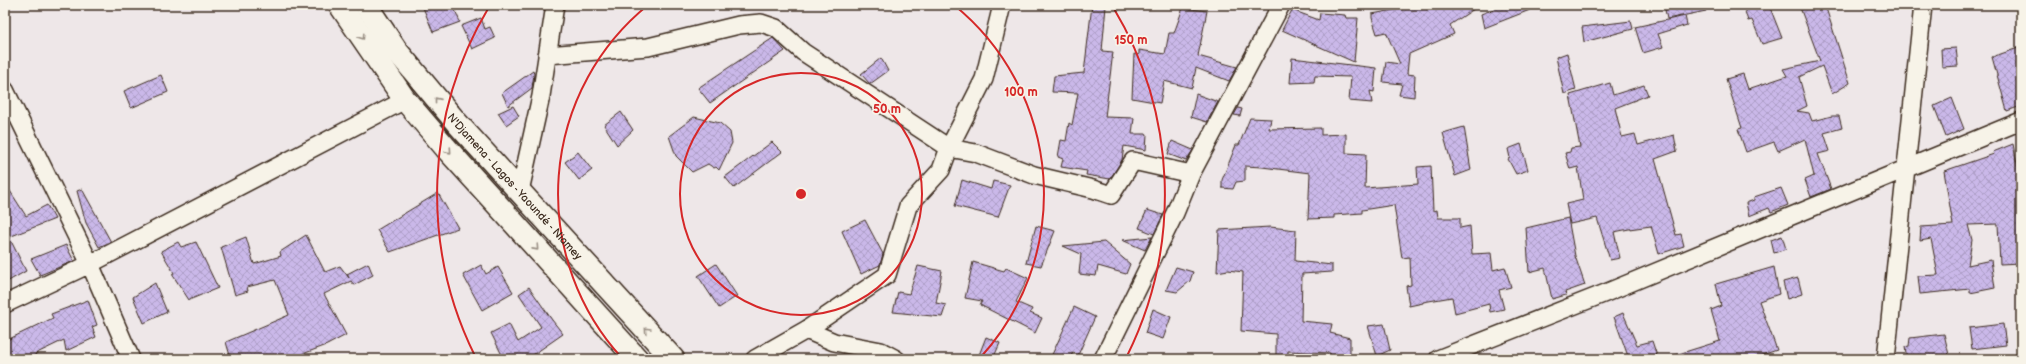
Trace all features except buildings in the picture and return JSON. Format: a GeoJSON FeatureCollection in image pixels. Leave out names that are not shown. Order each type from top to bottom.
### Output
{"type":"FeatureCollection","features":[{"type":"Feature","properties":{"kind":"highway"},"geometry":{"type":"LineString","coordinates":[[340,5],[405,100],[637,359]]}},
{"type":"Feature","properties":{"kind":"highway","name":"N'Djamena - Lagos - Yaoundé - Niamey"},"geometry":{"type":"LineString","coordinates":[[366,5],[396,50],[441,105],[673,359]]}},
{"type":"Feature","properties":{"kind":"street"},"geometry":{"type":"LineString","coordinates":[[520,191],[541,96],[555,5]]}},
{"type":"Feature","properties":{"kind":"street"},"geometry":{"type":"LineString","coordinates":[[755,359],[806,330],[887,275],[908,206],[941,170],[949,148],[984,79],[1002,5]]}},
{"type":"Feature","properties":{"kind":"street"},"geometry":{"type":"LineString","coordinates":[[1103,359],[1175,213],[1191,174],[1281,5]]}},
{"type":"Feature","properties":{"kind":"street"},"geometry":{"type":"LineString","coordinates":[[1886,359],[1907,170],[1923,5]]}},
{"type":"Feature","properties":{"kind":"street"},"geometry":{"type":"LineString","coordinates":[[547,55],[648,47],[738,25],[761,23],[776,28],[803,52],[949,148],[976,153],[1034,175],[1093,189],[1111,195],[1133,161],[1191,174]]}},
{"type":"Feature","properties":{"kind":"street"},"geometry":{"type":"LineString","coordinates":[[5,90],[90,264],[131,359]]}},
{"type":"Feature","properties":{"kind":"street"},"geometry":{"type":"LineString","coordinates":[[5,304],[90,264],[405,100]]}},
{"type":"Feature","properties":{"kind":"street"},"geometry":{"type":"LineString","coordinates":[[1438,359],[1610,291],[1907,170],[2021,121]]}},
{"type":"Feature","properties":{"kind":"street"},"geometry":{"type":"LineString","coordinates":[[806,330],[834,342],[881,351],[896,359]]}}]}
